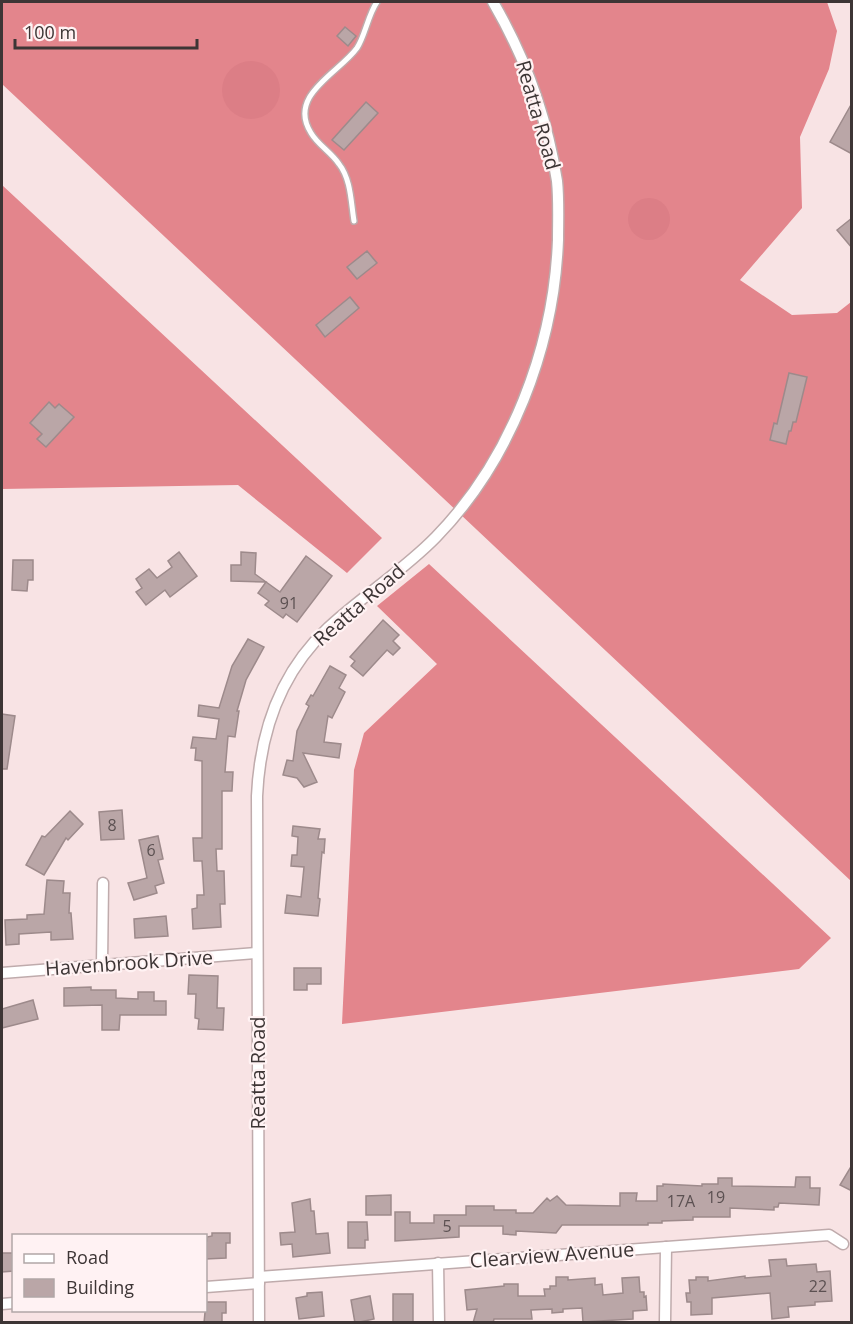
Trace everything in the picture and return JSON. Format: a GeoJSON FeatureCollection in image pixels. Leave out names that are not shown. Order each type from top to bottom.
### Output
{"type":"FeatureCollection","features":[{"type":"Feature","properties":{"kind":"street","name":"Reatta Road"},"geometry":{"type":"LineString","coordinates":[[259,1323],[258,769],[271,712],[285,682],[304,653],[328,628],[409,562],[459,512],[493,459],[522,406],[549,319],[556,272],[557,183],[548,138],[528,74],[507,26],[493,2]]}},
{"type":"Feature","properties":{"kind":"street"},"geometry":{"type":"LineString","coordinates":[[102,964],[103,884]]}},
{"type":"Feature","properties":{"kind":"street","name":"Havenbrook Drive"},"geometry":{"type":"LineString","coordinates":[[2,973],[257,953]]}},
{"type":"Feature","properties":{"kind":"street","name":"Clearview Avenue"},"geometry":{"type":"LineString","coordinates":[[207,1287],[438,1263],[829,1236],[843,1244]]}},
{"type":"Feature","properties":{"kind":"street"},"geometry":{"type":"LineString","coordinates":[[665,1323],[666,1247]]}},
{"type":"Feature","properties":{"kind":"street"},"geometry":{"type":"LineString","coordinates":[[438,1263],[439,1323]]}},
{"type":"Feature","properties":{"kind":"lane"},"geometry":{"type":"LineString","coordinates":[[354,221],[346,177],[339,164],[308,128],[305,107],[317,86],[357,47],[370,12],[377,2]]}},
{"type":"Feature","properties":{"kind":"shaded area"},"geometry":{"type":"Polygon","coordinates":[[[2,2],[827,2],[837,31],[829,69],[800,137],[802,208],[740,280],[792,315],[837,313],[851,302],[851,881],[2,84],[2,2]]]}},
{"type":"Feature","properties":{"kind":"shaded area"},"geometry":{"type":"Polygon","coordinates":[[[251,61],[262,63],[275,74],[280,90],[278,101],[267,114],[251,119],[240,117],[227,106],[222,90],[224,79],[235,66],[251,61]]]}},
{"type":"Feature","properties":{"kind":"shaded area"},"geometry":{"type":"Polygon","coordinates":[[[2,185],[382,538],[347,573],[238,485],[2,489],[2,185]]]}},
{"type":"Feature","properties":{"kind":"shaded area"},"geometry":{"type":"Polygon","coordinates":[[[649,198],[664,204],[670,219],[664,234],[649,240],[634,234],[628,219],[634,204],[649,198]]]}},
{"type":"Feature","properties":{"kind":"shaded area"},"geometry":{"type":"Polygon","coordinates":[[[429,564],[831,938],[799,969],[342,1024],[354,770],[364,733],[437,664],[377,606],[429,564]]]}},
{"type":"Feature","properties":{"kind":"building"},"geometry":{"type":"Polygon","coordinates":[[[345,27],[356,36],[348,46],[337,36],[345,27]]]}},
{"type":"Feature","properties":{"kind":"building"},"geometry":{"type":"Polygon","coordinates":[[[366,102],[378,113],[344,150],[332,140],[366,102]]]}},
{"type":"Feature","properties":{"kind":"building"},"geometry":{"type":"Polygon","coordinates":[[[852,103],[852,154],[830,142],[852,103]]]}},
{"type":"Feature","properties":{"kind":"building"},"geometry":{"type":"Polygon","coordinates":[[[852,218],[852,248],[837,230],[852,218]]]}},
{"type":"Feature","properties":{"kind":"building"},"geometry":{"type":"Polygon","coordinates":[[[367,251],[377,263],[357,279],[347,267],[367,251]]]}},
{"type":"Feature","properties":{"kind":"building"},"geometry":{"type":"Polygon","coordinates":[[[350,297],[359,308],[325,337],[316,325],[350,297]]]}},
{"type":"Feature","properties":{"kind":"building"},"geometry":{"type":"Polygon","coordinates":[[[789,373],[807,377],[796,422],[793,422],[786,444],[770,440],[774,423],[777,424],[789,373]]]}},
{"type":"Feature","properties":{"kind":"building"},"geometry":{"type":"Polygon","coordinates":[[[49,402],[55,408],[59,404],[74,417],[46,447],[37,439],[42,434],[30,423],[49,402]]]}},
{"type":"Feature","properties":{"kind":"building"},"geometry":{"type":"Polygon","coordinates":[[[179,552],[197,576],[170,597],[165,590],[146,605],[136,592],[142,588],[136,579],[149,569],[157,578],[172,567],[168,561],[179,552]]]}},
{"type":"Feature","properties":{"kind":"building"},"geometry":{"type":"Polygon","coordinates":[[[241,552],[256,553],[255,574],[280,592],[306,556],[332,576],[297,622],[286,614],[283,618],[265,605],[269,601],[258,593],[266,582],[231,581],[231,565],[241,565],[241,552]]]}},
{"type":"Feature","properties":{"kind":"building"},"geometry":{"type":"Polygon","coordinates":[[[13,560],[33,560],[33,580],[28,580],[27,591],[12,590],[13,560]]]}},
{"type":"Feature","properties":{"kind":"building"},"geometry":{"type":"Polygon","coordinates":[[[383,620],[399,635],[393,641],[400,648],[393,655],[387,650],[363,676],[351,666],[355,661],[350,657],[383,620]]]}},
{"type":"Feature","properties":{"kind":"building"},"geometry":{"type":"Polygon","coordinates":[[[248,639],[264,647],[246,680],[237,711],[239,711],[235,737],[228,736],[225,772],[233,772],[232,791],[222,791],[222,849],[216,849],[217,871],[224,871],[225,904],[220,904],[221,927],[193,929],[192,909],[197,908],[197,895],[204,895],[202,861],[194,861],[193,838],[202,838],[202,761],[195,760],[196,748],[191,748],[193,737],[216,739],[219,719],[198,716],[199,705],[219,708],[232,666],[248,639]]]}},
{"type":"Feature","properties":{"kind":"building"},"geometry":{"type":"Polygon","coordinates":[[[330,666],[346,675],[339,688],[345,692],[332,718],[328,716],[324,742],[341,744],[339,758],[303,753],[317,782],[304,787],[297,778],[283,775],[287,760],[293,761],[297,731],[309,706],[306,704],[330,666]]]}},
{"type":"Feature","properties":{"kind":"building"},"geometry":{"type":"Polygon","coordinates":[[[2,714],[15,716],[7,769],[2,769],[2,714]]]}},
{"type":"Feature","properties":{"kind":"building"},"geometry":{"type":"Polygon","coordinates":[[[122,810],[124,839],[101,840],[99,812],[122,810]]]}},
{"type":"Feature","properties":{"kind":"building"},"geometry":{"type":"Polygon","coordinates":[[[70,811],[83,824],[68,840],[66,838],[44,875],[26,865],[42,836],[45,837],[70,811]]]}},
{"type":"Feature","properties":{"kind":"building"},"geometry":{"type":"Polygon","coordinates":[[[293,826],[320,829],[318,839],[325,839],[324,853],[322,852],[318,916],[285,913],[287,895],[301,897],[304,867],[291,866],[292,855],[297,855],[298,837],[292,836],[293,826]]]}},
{"type":"Feature","properties":{"kind":"building"},"geometry":{"type":"Polygon","coordinates":[[[158,836],[163,859],[158,860],[164,883],[155,886],[157,893],[134,900],[128,883],[147,878],[139,840],[158,836]]]}},
{"type":"Feature","properties":{"kind":"building"},"geometry":{"type":"Polygon","coordinates":[[[47,880],[64,881],[63,893],[70,893],[69,913],[71,913],[73,939],[51,940],[51,932],[19,934],[19,944],[6,945],[5,920],[27,919],[27,915],[44,914],[47,880]]]}},
{"type":"Feature","properties":{"kind":"building"},"geometry":{"type":"Polygon","coordinates":[[[166,916],[168,936],[135,938],[134,919],[166,916]]]}},
{"type":"Feature","properties":{"kind":"building"},"geometry":{"type":"Polygon","coordinates":[[[294,968],[321,968],[321,984],[307,984],[307,990],[294,990],[294,968]]]}},
{"type":"Feature","properties":{"kind":"building"},"geometry":{"type":"Polygon","coordinates":[[[189,975],[218,976],[217,1008],[224,1008],[223,1030],[198,1029],[199,1019],[195,1018],[196,994],[188,994],[189,975]]]}},
{"type":"Feature","properties":{"kind":"building"},"geometry":{"type":"Polygon","coordinates":[[[91,987],[91,990],[116,990],[116,998],[138,999],[138,992],[154,992],[154,1001],[166,1001],[166,1015],[120,1015],[119,1030],[102,1030],[102,1005],[64,1006],[64,988],[91,987]]]}},
{"type":"Feature","properties":{"kind":"building"},"geometry":{"type":"Polygon","coordinates":[[[33,1000],[38,1019],[2,1028],[2,1009],[33,1000]]]}},
{"type":"Feature","properties":{"kind":"building"},"geometry":{"type":"Polygon","coordinates":[[[852,1165],[852,1191],[840,1185],[852,1165]]]}},
{"type":"Feature","properties":{"kind":"building"},"geometry":{"type":"Polygon","coordinates":[[[796,1177],[810,1177],[810,1188],[820,1188],[819,1205],[779,1203],[774,1210],[730,1208],[730,1217],[693,1217],[693,1220],[662,1221],[662,1223],[648,1223],[648,1225],[562,1225],[556,1233],[516,1231],[516,1235],[503,1234],[503,1226],[459,1226],[459,1237],[395,1241],[395,1212],[410,1212],[410,1223],[434,1223],[434,1215],[466,1215],[466,1206],[494,1206],[494,1210],[533,1213],[547,1198],[550,1201],[557,1196],[566,1205],[620,1206],[620,1193],[637,1193],[636,1201],[657,1201],[657,1186],[663,1186],[663,1184],[702,1186],[702,1184],[718,1184],[718,1178],[732,1178],[732,1186],[795,1187],[796,1177]]]}},
{"type":"Feature","properties":{"kind":"building"},"geometry":{"type":"Polygon","coordinates":[[[391,1195],[391,1215],[366,1215],[366,1196],[391,1195]]]}},
{"type":"Feature","properties":{"kind":"building"},"geometry":{"type":"Polygon","coordinates":[[[310,1199],[311,1211],[314,1211],[316,1234],[328,1233],[330,1253],[293,1257],[292,1244],[281,1245],[280,1233],[295,1232],[292,1203],[310,1199]]]}},
{"type":"Feature","properties":{"kind":"building"},"geometry":{"type":"Polygon","coordinates":[[[348,1222],[367,1222],[368,1240],[365,1240],[365,1248],[348,1248],[348,1222]]]}},
{"type":"Feature","properties":{"kind":"building"},"geometry":{"type":"Polygon","coordinates":[[[212,1233],[230,1233],[230,1243],[226,1243],[226,1258],[207,1259],[207,1237],[212,1236],[212,1233]]]}},
{"type":"Feature","properties":{"kind":"building"},"geometry":{"type":"Polygon","coordinates":[[[2,1253],[12,1253],[12,1271],[2,1272],[2,1253]]]}},
{"type":"Feature","properties":{"kind":"building"},"geometry":{"type":"Polygon","coordinates":[[[786,1259],[787,1266],[816,1264],[817,1272],[830,1271],[832,1301],[788,1307],[789,1317],[772,1319],[770,1293],[712,1298],[712,1314],[691,1315],[691,1302],[687,1302],[686,1293],[690,1293],[689,1280],[696,1280],[696,1277],[708,1277],[708,1281],[745,1276],[745,1278],[771,1276],[769,1260],[786,1259]]]}},
{"type":"Feature","properties":{"kind":"building"},"geometry":{"type":"Polygon","coordinates":[[[556,1277],[568,1277],[568,1280],[595,1278],[595,1285],[602,1284],[603,1295],[623,1293],[622,1278],[639,1277],[640,1292],[644,1292],[644,1297],[646,1296],[647,1310],[633,1311],[633,1319],[583,1322],[582,1308],[563,1309],[563,1312],[552,1313],[552,1309],[531,1310],[532,1319],[494,1319],[493,1323],[473,1323],[477,1309],[467,1310],[465,1290],[518,1284],[518,1296],[545,1296],[544,1289],[556,1286],[556,1277]]]}},
{"type":"Feature","properties":{"kind":"building"},"geometry":{"type":"Polygon","coordinates":[[[322,1292],[324,1316],[299,1319],[296,1298],[307,1296],[307,1293],[322,1292]]]}},
{"type":"Feature","properties":{"kind":"building"},"geometry":{"type":"Polygon","coordinates":[[[393,1294],[413,1294],[413,1323],[393,1323],[393,1294]]]}},
{"type":"Feature","properties":{"kind":"building"},"geometry":{"type":"Polygon","coordinates":[[[370,1296],[374,1319],[355,1323],[351,1300],[370,1296]]]}},
{"type":"Feature","properties":{"kind":"building"},"geometry":{"type":"Polygon","coordinates":[[[207,1302],[226,1302],[226,1313],[222,1313],[222,1323],[204,1323],[207,1302]]]}}]}
